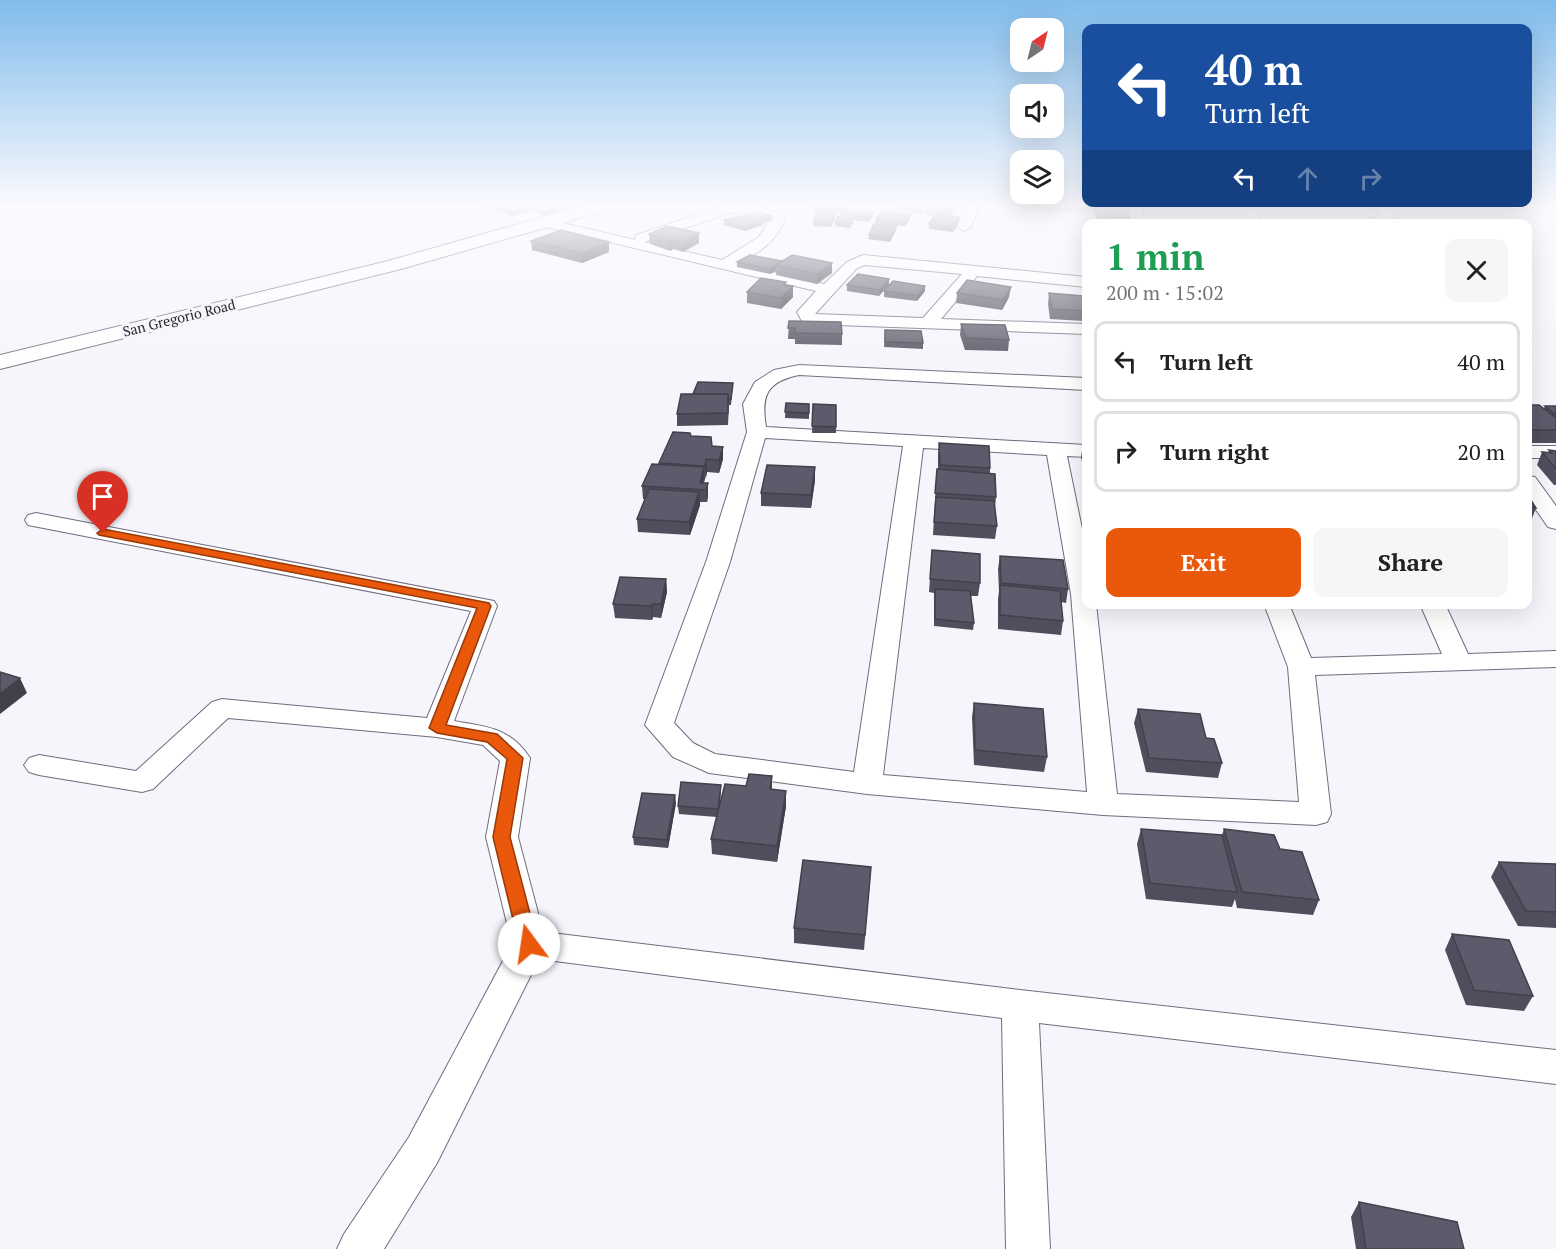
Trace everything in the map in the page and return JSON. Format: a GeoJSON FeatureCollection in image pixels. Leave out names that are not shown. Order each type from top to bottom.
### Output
{"type":"FeatureCollection","features":[{"type":"Feature","properties":{"kind":"street","name":"San Gregorio Road"},"geometry":{"type":"LineString","coordinates":[[0,362],[397,264]]}},
{"type":"Feature","properties":{"kind":"street"},"geometry":{"type":"LineString","coordinates":[[721,264],[826,289]]}},
{"type":"Feature","properties":{"kind":"street"},"geometry":{"type":"LineString","coordinates":[[854,264],[805,312],[809,319],[1082,329]]}},
{"type":"Feature","properties":{"kind":"street"},"geometry":{"type":"LineString","coordinates":[[911,264],[1082,282]]}},
{"type":"Feature","properties":{"kind":"street"},"geometry":{"type":"LineString","coordinates":[[929,322],[974,270]]}},
{"type":"Feature","properties":{"kind":"street"},"geometry":{"type":"LineString","coordinates":[[1082,384],[799,370],[780,374],[762,386],[753,404],[757,432],[718,562],[659,725],[683,750],[709,763],[867,784],[1103,804],[1316,814],[1301,667],[1278,609]]}},
{"type":"Feature","properties":{"kind":"street"},"geometry":{"type":"LineString","coordinates":[[757,432],[1082,451]]}},
{"type":"Feature","properties":{"kind":"street"},"geometry":{"type":"LineString","coordinates":[[867,784],[914,440]]}},
{"type":"Feature","properties":{"kind":"street"},"geometry":{"type":"LineString","coordinates":[[1056,450],[1082,589]]}},
{"type":"Feature","properties":{"kind":"street"},"geometry":{"type":"LineString","coordinates":[[1532,452],[1556,452]]}},
{"type":"Feature","properties":{"kind":"street"},"geometry":{"type":"LineString","coordinates":[[1532,489],[1556,522]]}},
{"type":"Feature","properties":{"kind":"street"},"geometry":{"type":"LineString","coordinates":[[36,520],[485,606],[437,728]]}},
{"type":"Feature","properties":{"kind":"street"},"geometry":{"type":"LineString","coordinates":[[1084,609],[1103,804]]}},
{"type":"Feature","properties":{"kind":"street"},"geometry":{"type":"LineString","coordinates":[[1433,609],[1458,661]]}},
{"type":"Feature","properties":{"kind":"street"},"geometry":{"type":"LineString","coordinates":[[1301,667],[1556,659]]}},
{"type":"Feature","properties":{"kind":"street"},"geometry":{"type":"LineString","coordinates":[[39,765],[142,782],[222,708],[437,728],[492,737],[515,758],[502,837],[529,944],[423,1150],[359,1249]]}},
{"type":"Feature","properties":{"kind":"street"},"geometry":{"type":"LineString","coordinates":[[529,944],[1020,1005],[1556,1067]]}},
{"type":"Feature","properties":{"kind":"street"},"geometry":{"type":"LineString","coordinates":[[1020,1005],[1028,1249]]}},
{"type":"Feature","properties":{"kind":"building"},"geometry":{"type":"Polygon","coordinates":[[[748,264],[776,264],[770,269],[748,264]]]}},
{"type":"Feature","properties":{"kind":"building"},"geometry":{"type":"Polygon","coordinates":[[[777,264],[830,264],[817,274],[777,264]]]}},
{"type":"Feature","properties":{"kind":"building"},"geometry":{"type":"Polygon","coordinates":[[[858,274],[889,279],[880,290],[847,285],[858,274]]]}},
{"type":"Feature","properties":{"kind":"building"},"geometry":{"type":"Polygon","coordinates":[[[761,278],[786,282],[784,285],[793,286],[781,298],[747,292],[761,278]]]}},
{"type":"Feature","properties":{"kind":"building"},"geometry":{"type":"Polygon","coordinates":[[[967,280],[1011,287],[1003,300],[957,293],[967,280]]]}},
{"type":"Feature","properties":{"kind":"building"},"geometry":{"type":"Polygon","coordinates":[[[893,281],[925,286],[918,296],[884,291],[893,281]]]}},
{"type":"Feature","properties":{"kind":"building"},"geometry":{"type":"Polygon","coordinates":[[[1049,293],[1082,296],[1082,311],[1052,309],[1049,293]]]}},
{"type":"Feature","properties":{"kind":"building"},"geometry":{"type":"Polygon","coordinates":[[[789,321],[841,322],[842,334],[795,333],[795,328],[788,328],[789,321]]]}},
{"type":"Feature","properties":{"kind":"building"},"geometry":{"type":"Polygon","coordinates":[[[961,324],[1005,325],[1009,340],[966,338],[961,324]]]}},
{"type":"Feature","properties":{"kind":"building"},"geometry":{"type":"Polygon","coordinates":[[[885,330],[921,331],[923,343],[885,342],[885,330]]]}},
{"type":"Feature","properties":{"kind":"building"},"geometry":{"type":"Polygon","coordinates":[[[698,382],[733,383],[731,399],[728,399],[728,394],[693,394],[698,382]]]}},
{"type":"Feature","properties":{"kind":"building"},"geometry":{"type":"Polygon","coordinates":[[[681,394],[728,394],[728,413],[677,414],[681,394]]]}},
{"type":"Feature","properties":{"kind":"building"},"geometry":{"type":"Polygon","coordinates":[[[786,403],[809,404],[809,413],[785,412],[786,403]]]}},
{"type":"Feature","properties":{"kind":"building"},"geometry":{"type":"Polygon","coordinates":[[[813,404],[836,405],[836,427],[812,426],[813,404]]]}},
{"type":"Feature","properties":{"kind":"building"},"geometry":{"type":"Polygon","coordinates":[[[1532,405],[1539,405],[1556,418],[1556,430],[1532,430],[1532,405]]]}},
{"type":"Feature","properties":{"kind":"building"},"geometry":{"type":"Polygon","coordinates":[[[1545,406],[1556,406],[1556,415],[1545,406]]]}},
{"type":"Feature","properties":{"kind":"building"},"geometry":{"type":"Polygon","coordinates":[[[673,432],[711,437],[712,446],[723,447],[719,460],[706,459],[705,466],[659,463],[673,432]]]}},
{"type":"Feature","properties":{"kind":"building"},"geometry":{"type":"Polygon","coordinates":[[[939,443],[989,446],[990,468],[940,465],[939,443]]]}},
{"type":"Feature","properties":{"kind":"building"},"geometry":{"type":"Polygon","coordinates":[[[1549,450],[1556,451],[1556,469],[1542,452],[1552,453],[1549,450]]]}},
{"type":"Feature","properties":{"kind":"building"},"geometry":{"type":"Polygon","coordinates":[[[652,464],[704,467],[700,483],[708,483],[706,490],[642,486],[652,464]]]}},
{"type":"Feature","properties":{"kind":"building"},"geometry":{"type":"Polygon","coordinates":[[[767,465],[815,467],[811,495],[761,493],[767,465]]]}},
{"type":"Feature","properties":{"kind":"building"},"geometry":{"type":"Polygon","coordinates":[[[937,469],[995,474],[996,497],[935,493],[937,469]]]}},
{"type":"Feature","properties":{"kind":"building"},"geometry":{"type":"Polygon","coordinates":[[[649,489],[699,492],[689,522],[637,519],[649,489]]]}},
{"type":"Feature","properties":{"kind":"building"},"geometry":{"type":"Polygon","coordinates":[[[936,497],[994,501],[997,526],[934,522],[936,497]]]}},
{"type":"Feature","properties":{"kind":"building"},"geometry":{"type":"Polygon","coordinates":[[[932,550],[980,554],[980,583],[930,579],[932,550]]]}},
{"type":"Feature","properties":{"kind":"building"},"geometry":{"type":"Polygon","coordinates":[[[1000,556],[1063,560],[1068,589],[1001,583],[1000,556]]]}},
{"type":"Feature","properties":{"kind":"building"},"geometry":{"type":"Polygon","coordinates":[[[620,577],[666,579],[661,604],[651,606],[613,604],[620,577]]]}},
{"type":"Feature","properties":{"kind":"building"},"geometry":{"type":"Polygon","coordinates":[[[1000,585],[1060,591],[1063,621],[1000,615],[1000,585]]]}},
{"type":"Feature","properties":{"kind":"building"},"geometry":{"type":"Polygon","coordinates":[[[935,589],[970,591],[974,623],[935,619],[935,589]]]}},
{"type":"Feature","properties":{"kind":"building"},"geometry":{"type":"Polygon","coordinates":[[[0,672],[20,678],[0,694],[0,672]]]}},
{"type":"Feature","properties":{"kind":"building"},"geometry":{"type":"Polygon","coordinates":[[[974,703],[1043,709],[1047,757],[975,750],[974,703]]]}},
{"type":"Feature","properties":{"kind":"building"},"geometry":{"type":"Polygon","coordinates":[[[1138,709],[1200,714],[1206,738],[1214,739],[1222,763],[1149,758],[1138,709]]]}},
{"type":"Feature","properties":{"kind":"building"},"geometry":{"type":"Polygon","coordinates":[[[749,774],[772,776],[770,789],[786,791],[777,846],[711,839],[725,784],[746,786],[749,774]]]}},
{"type":"Feature","properties":{"kind":"building"},"geometry":{"type":"Polygon","coordinates":[[[681,782],[721,785],[718,809],[678,806],[681,782]]]}},
{"type":"Feature","properties":{"kind":"building"},"geometry":{"type":"Polygon","coordinates":[[[642,793],[675,795],[667,840],[633,837],[642,793]]]}},
{"type":"Feature","properties":{"kind":"building"},"geometry":{"type":"Polygon","coordinates":[[[1141,829],[1222,835],[1237,892],[1150,883],[1141,829]]]}},
{"type":"Feature","properties":{"kind":"building"},"geometry":{"type":"Polygon","coordinates":[[[1224,829],[1274,835],[1280,849],[1302,852],[1319,900],[1242,892],[1224,829]]]}},
{"type":"Feature","properties":{"kind":"building"},"geometry":{"type":"Polygon","coordinates":[[[803,860],[871,867],[865,935],[794,928],[803,860]]]}},
{"type":"Feature","properties":{"kind":"building"},"geometry":{"type":"Polygon","coordinates":[[[1499,862],[1556,864],[1556,912],[1526,911],[1499,862]]]}},
{"type":"Feature","properties":{"kind":"building"},"geometry":{"type":"Polygon","coordinates":[[[1452,934],[1509,940],[1533,996],[1474,990],[1452,934]]]}},
{"type":"Feature","properties":{"kind":"building"},"geometry":{"type":"Polygon","coordinates":[[[1359,1202],[1457,1222],[1464,1249],[1366,1249],[1359,1202]]]}},
{"type":"Feature","properties":{"kind":"route"},"geometry":{"type":"LineString","coordinates":[[103,533],[485,606],[437,728],[492,737],[515,758],[502,837],[529,944]]}}]}
